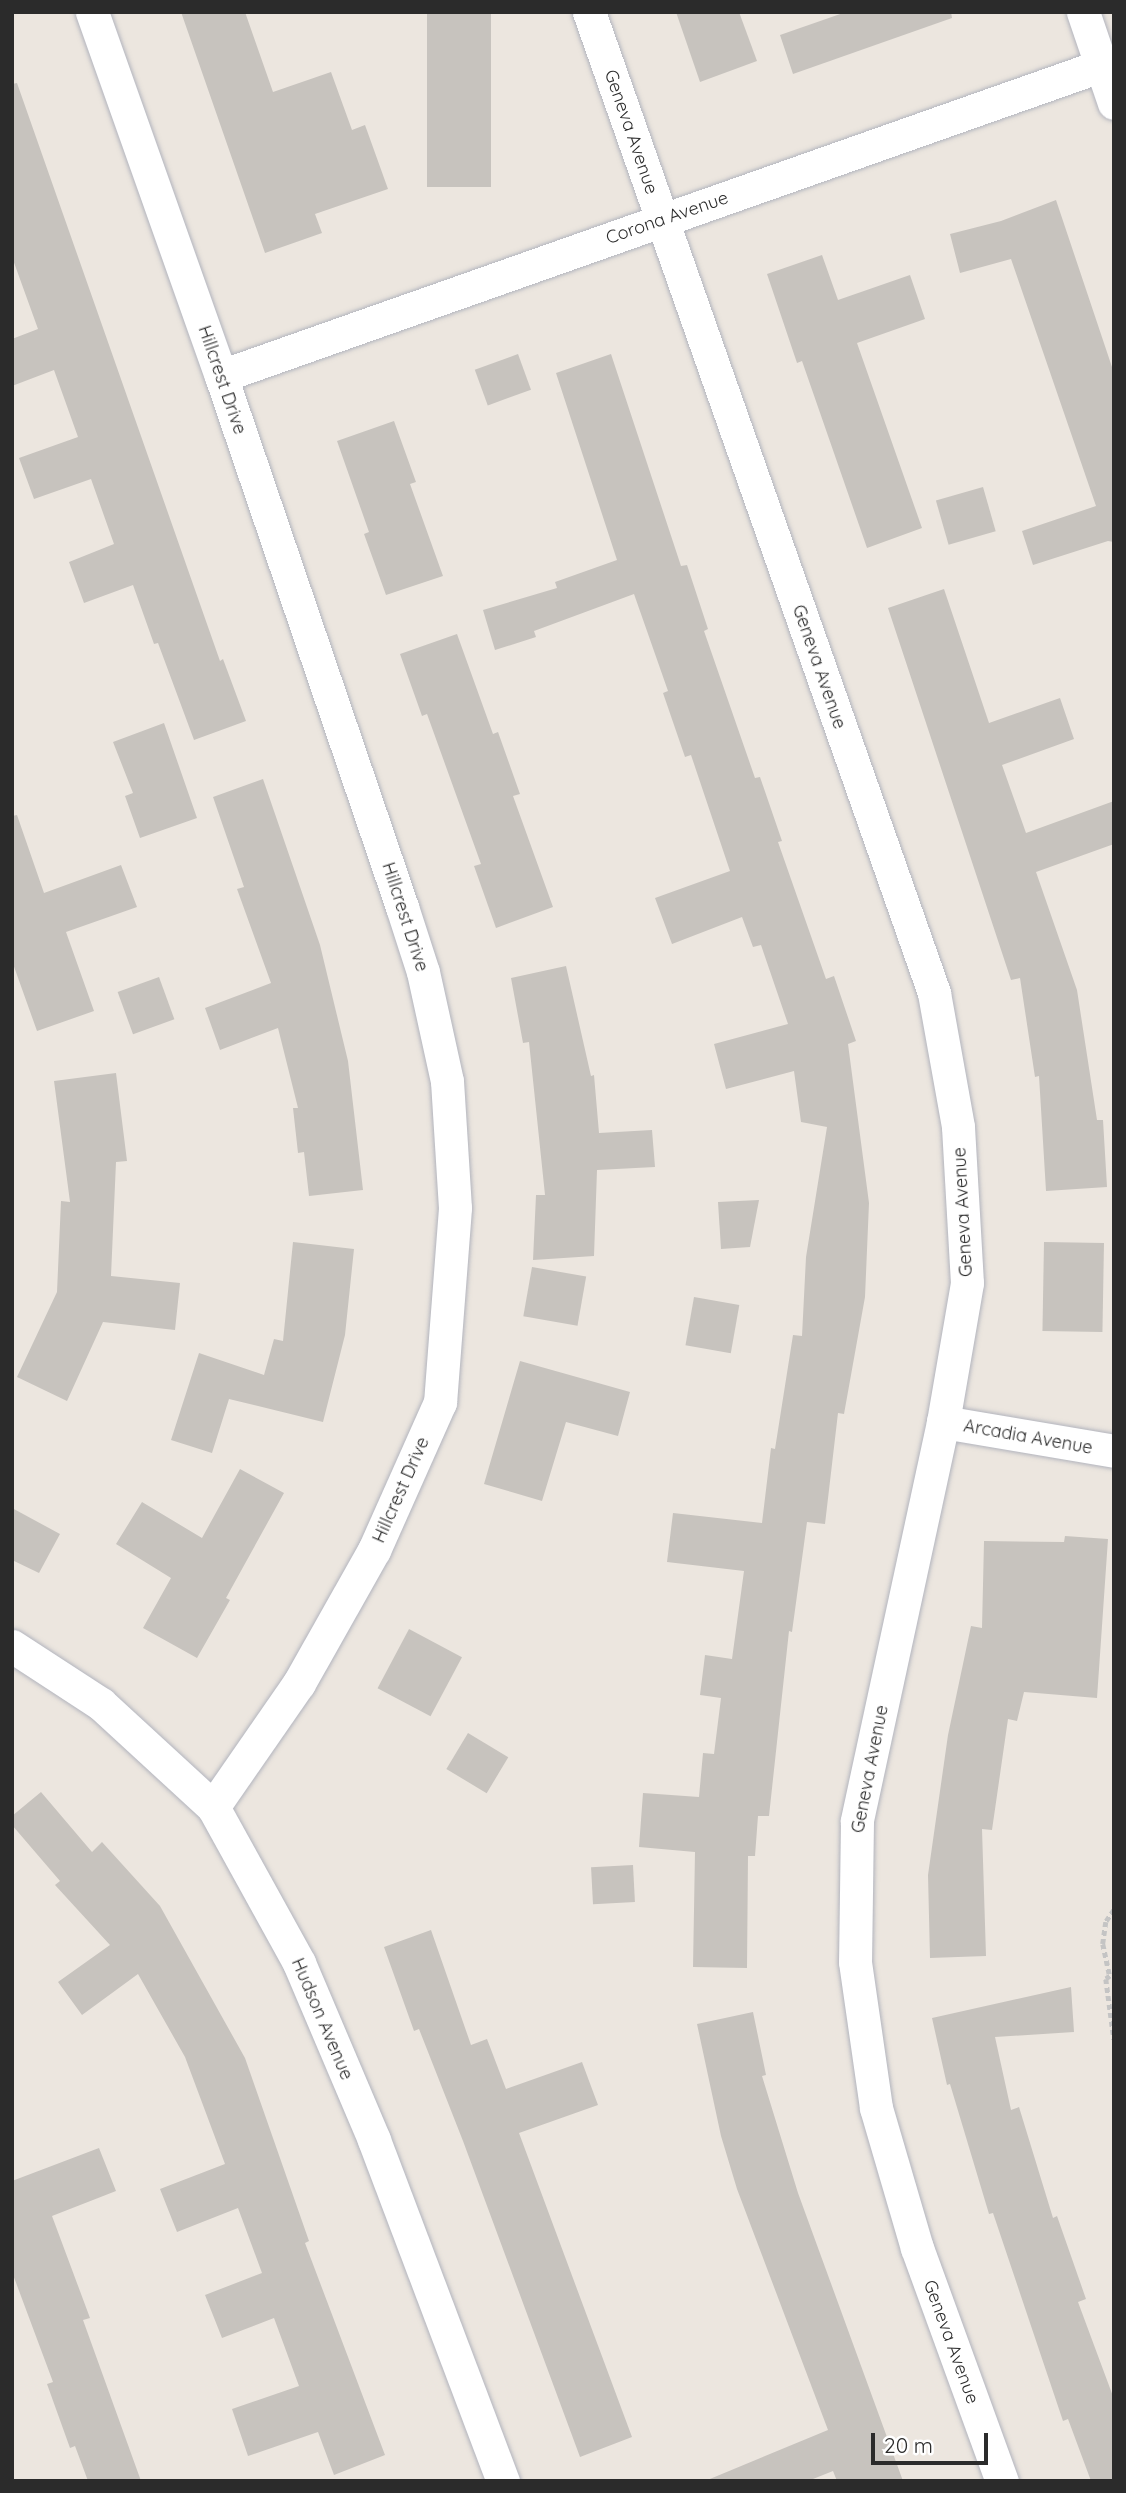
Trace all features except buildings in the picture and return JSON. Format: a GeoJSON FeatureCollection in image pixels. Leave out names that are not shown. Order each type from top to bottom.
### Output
{"type":"FeatureCollection","features":[{"type":"Feature","properties":{"kind":"street","name":"Hillcrest Drive"},"geometry":{"type":"LineString","coordinates":[[92,12],[221,376],[424,972],[447,1081],[455,1208],[440,1402],[374,1550],[299,1684],[213,1807]]}},
{"type":"Feature","properties":{"kind":"street","name":"Geneva Avenue"},"geometry":{"type":"LineString","coordinates":[[589,12],[934,992],[958,1127],[967,1283],[943,1422],[857,1821],[855,1962],[876,2108],[917,2248],[1002,2481]]}},
{"type":"Feature","properties":{"kind":"street"},"geometry":{"type":"LineString","coordinates":[[1083,12],[1107,63],[1114,103]]}},
{"type":"Feature","properties":{"kind":"street","name":"Corona Avenue"},"geometry":{"type":"LineString","coordinates":[[221,376],[1107,63]]}},
{"type":"Feature","properties":{"kind":"street","name":"Arcadia Avenue"},"geometry":{"type":"LineString","coordinates":[[943,1422],[1114,1451]]}},
{"type":"Feature","properties":{"kind":"street","name":"Hudson Avenue"},"geometry":{"type":"LineString","coordinates":[[12,1646],[101,1704],[213,1807],[299,1963],[374,2140],[503,2481]]}},
{"type":"Feature","properties":{"kind":"path"},"geometry":{"type":"LineString","coordinates":[[1114,1910],[1106,1922],[1103,1944],[1110,1976],[1106,1979],[1114,2039]]}}]}
